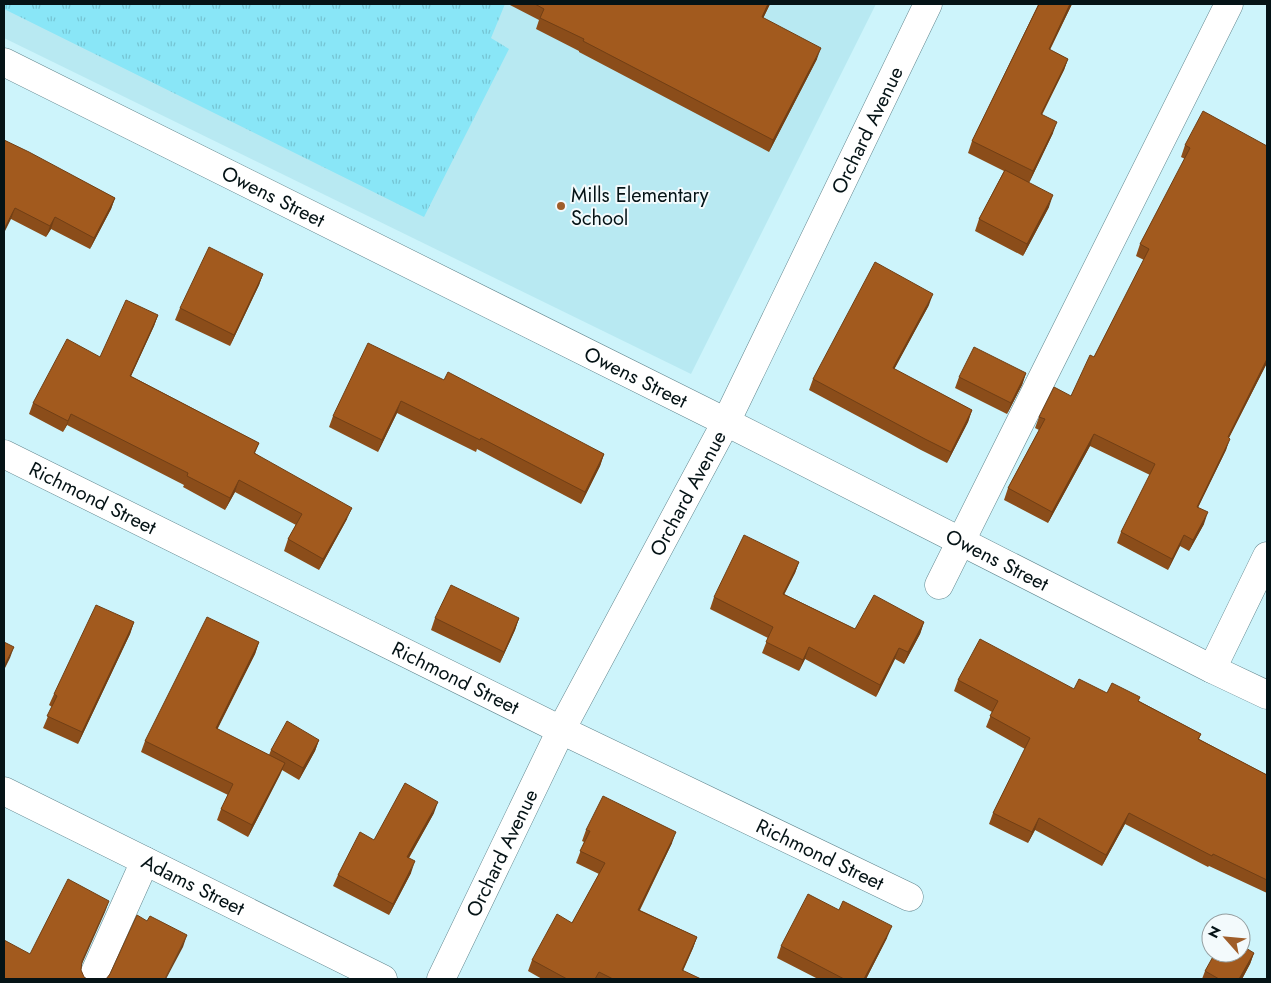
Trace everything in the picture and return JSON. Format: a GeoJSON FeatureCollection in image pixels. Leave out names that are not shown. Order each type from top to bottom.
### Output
{"type":"FeatureCollection","features":[{"type":"Feature","properties":{"kind":"street","name":"Orchard Avenue"},"geometry":{"type":"LineString","coordinates":[[441,979],[561,730],[726,422],[928,4]]}},
{"type":"Feature","properties":{"kind":"street"},"geometry":{"type":"LineString","coordinates":[[939,585],[1229,4]]}},
{"type":"Feature","properties":{"kind":"street","name":"Owens Street"},"geometry":{"type":"LineString","coordinates":[[4,62],[726,422],[1212,669],[1267,695]]}},
{"type":"Feature","properties":{"kind":"street","name":"Richmond Street"},"geometry":{"type":"LineString","coordinates":[[4,454],[561,730],[909,897]]}},
{"type":"Feature","properties":{"kind":"street"},"geometry":{"type":"LineString","coordinates":[[1212,669],[1267,556]]}},
{"type":"Feature","properties":{"kind":"street","name":"Adams Street"},"geometry":{"type":"LineString","coordinates":[[4,791],[383,979]]}},
{"type":"Feature","properties":{"kind":"street"},"geometry":{"type":"LineString","coordinates":[[92,979],[145,861]]}},
{"type":"Feature","properties":{"kind":"shaded area","name":"Mills Elementary School"},"geometry":{"type":"Polygon","coordinates":[[[4,4],[876,4],[691,374],[4,38],[4,4]]]}},
{"type":"Feature","properties":{"kind":"green space"},"geometry":{"type":"Polygon","coordinates":[[[4,4],[505,4],[491,38],[509,49],[424,217],[4,9],[4,4]]]}},
{"type":"Feature","properties":{"kind":"building"},"geometry":{"type":"Polygon","coordinates":[[[535,4],[768,4],[762,17],[821,48],[773,140],[583,41],[584,39],[540,18],[544,9],[535,4]]]}},
{"type":"Feature","properties":{"kind":"building"},"geometry":{"type":"Polygon","coordinates":[[[1039,4],[1070,4],[1049,49],[1068,59],[1041,114],[1057,122],[1033,171],[972,141],[1039,4]]]}},
{"type":"Feature","properties":{"kind":"building"},"geometry":{"type":"Polygon","coordinates":[[[1203,111],[1267,146],[1267,359],[1228,437],[1230,439],[1197,507],[1208,512],[1193,540],[1184,535],[1172,559],[1121,532],[1155,464],[1094,434],[1052,512],[1008,488],[1045,419],[1039,417],[1054,387],[1071,396],[1090,355],[1094,357],[1149,249],[1140,244],[1190,148],[1185,145],[1203,111]]]}},
{"type":"Feature","properties":{"kind":"building"},"geometry":{"type":"Polygon","coordinates":[[[4,140],[115,198],[94,238],[55,217],[50,226],[15,208],[4,229],[4,140]]]}},
{"type":"Feature","properties":{"kind":"building"},"geometry":{"type":"Polygon","coordinates":[[[1005,170],[1053,195],[1027,244],[979,219],[1005,170]]]}},
{"type":"Feature","properties":{"kind":"building"},"geometry":{"type":"Polygon","coordinates":[[[209,247],[263,274],[234,335],[180,308],[209,247]]]}},
{"type":"Feature","properties":{"kind":"building"},"geometry":{"type":"Polygon","coordinates":[[[875,262],[933,294],[893,368],[972,410],[951,452],[813,379],[875,262]]]}},
{"type":"Feature","properties":{"kind":"building"},"geometry":{"type":"Polygon","coordinates":[[[126,300],[158,315],[130,376],[259,443],[254,453],[352,508],[323,559],[288,539],[302,514],[239,480],[230,498],[187,476],[188,473],[71,414],[68,421],[33,403],[67,339],[100,357],[126,300]]]}},
{"type":"Feature","properties":{"kind":"building"},"geometry":{"type":"Polygon","coordinates":[[[368,343],[444,380],[448,372],[604,454],[585,492],[481,438],[480,440],[401,401],[382,440],[333,416],[368,343]]]}},
{"type":"Feature","properties":{"kind":"building"},"geometry":{"type":"Polygon","coordinates":[[[974,347],[1026,373],[1011,403],[959,377],[974,347]]]}},
{"type":"Feature","properties":{"kind":"building"},"geometry":{"type":"Polygon","coordinates":[[[744,535],[799,562],[783,594],[855,629],[874,595],[924,622],[908,652],[899,648],[880,685],[809,647],[803,660],[766,642],[773,627],[714,597],[744,535]]]}},
{"type":"Feature","properties":{"kind":"building"},"geometry":{"type":"Polygon","coordinates":[[[451,585],[519,618],[504,652],[435,618],[451,585]]]}},
{"type":"Feature","properties":{"kind":"building"},"geometry":{"type":"Polygon","coordinates":[[[96,605],[134,622],[82,732],[47,716],[57,696],[54,694],[96,605]]]}},
{"type":"Feature","properties":{"kind":"building"},"geometry":{"type":"Polygon","coordinates":[[[207,617],[259,642],[216,728],[285,763],[252,825],[221,809],[233,784],[145,741],[207,617]]]}},
{"type":"Feature","properties":{"kind":"building"},"geometry":{"type":"Polygon","coordinates":[[[980,639],[1074,689],[1079,679],[1107,693],[1112,683],[1140,697],[1138,701],[1201,734],[1198,739],[1267,775],[1267,880],[1213,854],[1212,856],[1129,813],[1106,855],[1039,818],[1032,832],[993,813],[1030,738],[990,716],[998,701],[958,680],[980,639]]]}},
{"type":"Feature","properties":{"kind":"building"},"geometry":{"type":"Polygon","coordinates":[[[4,642],[14,647],[4,666],[4,642]]]}},
{"type":"Feature","properties":{"kind":"building"},"geometry":{"type":"Polygon","coordinates":[[[287,721],[319,740],[303,768],[271,750],[287,721]]]}},
{"type":"Feature","properties":{"kind":"building"},"geometry":{"type":"Polygon","coordinates":[[[405,783],[438,802],[407,857],[415,861],[393,904],[338,875],[360,832],[374,840],[405,783]]]}},
{"type":"Feature","properties":{"kind":"building"},"geometry":{"type":"Polygon","coordinates":[[[603,796],[676,832],[638,910],[697,937],[682,970],[701,979],[613,979],[599,972],[595,979],[567,979],[532,960],[557,914],[572,923],[605,863],[580,851],[590,831],[586,830],[603,796]]]}},
{"type":"Feature","properties":{"kind":"building"},"geometry":{"type":"Polygon","coordinates":[[[68,879],[109,901],[82,961],[81,970],[87,979],[4,979],[4,940],[30,954],[68,879]]]}},
{"type":"Feature","properties":{"kind":"building"},"geometry":{"type":"Polygon","coordinates":[[[808,894],[839,910],[843,901],[892,926],[864,979],[844,979],[781,946],[808,894]]]}},
{"type":"Feature","properties":{"kind":"building"},"geometry":{"type":"Polygon","coordinates":[[[137,915],[147,921],[150,916],[187,935],[165,979],[106,979],[110,974],[137,915]]]}},
{"type":"Feature","properties":{"kind":"building"},"geometry":{"type":"Polygon","coordinates":[[[1209,963],[1248,963],[1239,979],[1219,979],[1205,971],[1209,963]]]}},
{"type":"Feature","properties":{"kind":"place","name":"Mills Elementary School"},"geometry":{"type":"Point","coordinates":[561,206]}}]}
